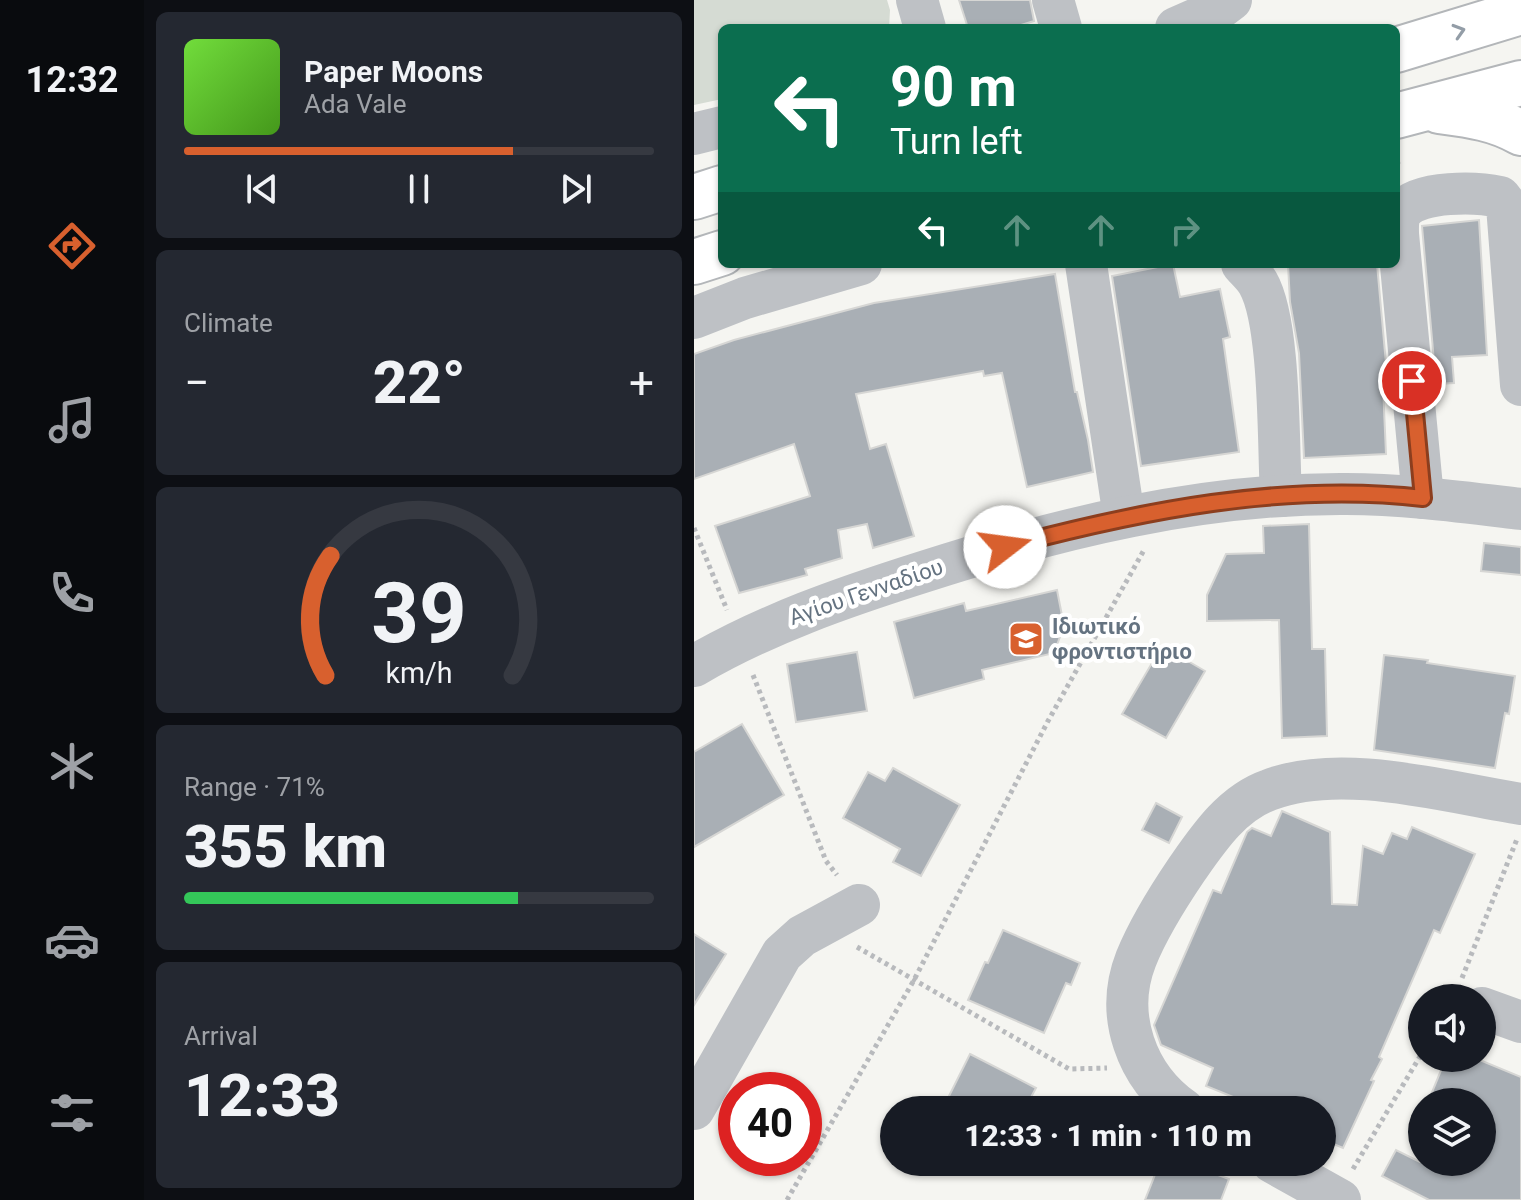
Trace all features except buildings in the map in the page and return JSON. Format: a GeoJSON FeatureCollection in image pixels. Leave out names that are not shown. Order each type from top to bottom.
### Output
{"type":"FeatureCollection","features":[{"type":"Feature","properties":{"kind":"highway"},"geometry":{"type":"LineString","coordinates":[[1400,49],[1521,12]]}},
{"type":"Feature","properties":{"kind":"highway"},"geometry":{"type":"LineString","coordinates":[[1411,112],[1521,83]]}},
{"type":"Feature","properties":{"kind":"highway"},"geometry":{"type":"LineString","coordinates":[[1411,112],[1480,116],[1501,122],[1521,133]]}},
{"type":"Feature","properties":{"kind":"highway"},"geometry":{"type":"LineString","coordinates":[[694,197],[718,189]]}},
{"type":"Feature","properties":{"kind":"highway"},"geometry":{"type":"LineString","coordinates":[[694,262],[718,254]]}},
{"type":"Feature","properties":{"kind":"street"},"geometry":{"type":"LineString","coordinates":[[917,0],[924,24]]}},
{"type":"Feature","properties":{"kind":"street"},"geometry":{"type":"LineString","coordinates":[[1053,0],[1060,24]]}},
{"type":"Feature","properties":{"kind":"street"},"geometry":{"type":"LineString","coordinates":[[1189,24],[1227,12]]}},
{"type":"Feature","properties":{"kind":"street"},"geometry":{"type":"LineString","coordinates":[[694,134],[718,128]]}},
{"type":"Feature","properties":{"kind":"street"},"geometry":{"type":"LineString","coordinates":[[1400,215],[1404,208],[1426,197],[1485,194],[1500,197],[1507,206],[1521,385]]}},
{"type":"Feature","properties":{"kind":"street"},"geometry":{"type":"LineString","coordinates":[[1400,255],[1423,498]]}},
{"type":"Feature","properties":{"kind":"street"},"geometry":{"type":"LineString","coordinates":[[694,318],[745,298],[847,268]]}},
{"type":"Feature","properties":{"kind":"street"},"geometry":{"type":"LineString","coordinates":[[1087,268],[1124,517]]}},
{"type":"Feature","properties":{"kind":"street"},"geometry":{"type":"LineString","coordinates":[[1245,268],[1258,283],[1269,313],[1281,496]]}},
{"type":"Feature","properties":{"kind":"street","name":"Αγίου Γενναδίου"},"geometry":{"type":"LineString","coordinates":[[694,666],[739,640],[802,613],[979,554],[1124,517],[1281,496],[1343,494],[1423,498],[1521,509]]}},
{"type":"Feature","properties":{"kind":"street"},"geometry":{"type":"LineString","coordinates":[[1168,1096],[1159,1088],[1137,1055],[1130,1036],[1128,997],[1131,974],[1177,884],[1223,821],[1265,791],[1297,781],[1336,777],[1521,804]]}},
{"type":"Feature","properties":{"kind":"street"},"geometry":{"type":"LineString","coordinates":[[694,1109],[782,954],[802,936],[857,926]]}},
{"type":"Feature","properties":{"kind":"street"},"geometry":{"type":"LineString","coordinates":[[1496,1013],[1521,1022]]}},
{"type":"Feature","properties":{"kind":"street"},"geometry":{"type":"LineString","coordinates":[[1297,1176],[1338,1199]]}},
{"type":"Feature","properties":{"kind":"path"},"geometry":{"type":"LineString","coordinates":[[787,1200],[914,980],[1048,721],[1166,511]]}},
{"type":"Feature","properties":{"kind":"path"},"geometry":{"type":"LineString","coordinates":[[694,528],[826,861],[857,926],[914,980],[1069,1069]]}},
{"type":"Feature","properties":{"kind":"path"},"geometry":{"type":"LineString","coordinates":[[1460,984],[1521,827]]}},
{"type":"Feature","properties":{"kind":"path"},"geometry":{"type":"LineString","coordinates":[[1338,1199],[1411,1072]]}},
{"type":"Feature","properties":{"kind":"shaded area"},"geometry":{"type":"Polygon","coordinates":[[[694,0],[887,0],[889,24],[718,24],[718,100],[694,105],[694,0]]]}},
{"type":"Feature","properties":{"kind":"place","name":"Ιδιωτικό φροντιστήριο"},"geometry":{"type":"Point","coordinates":[1026,639]}},
{"type":"Feature","properties":{"kind":"route"},"geometry":{"type":"LineString","coordinates":[[1005,547],[1124,517],[1281,496],[1343,494],[1423,498],[1412,381]]}}]}
